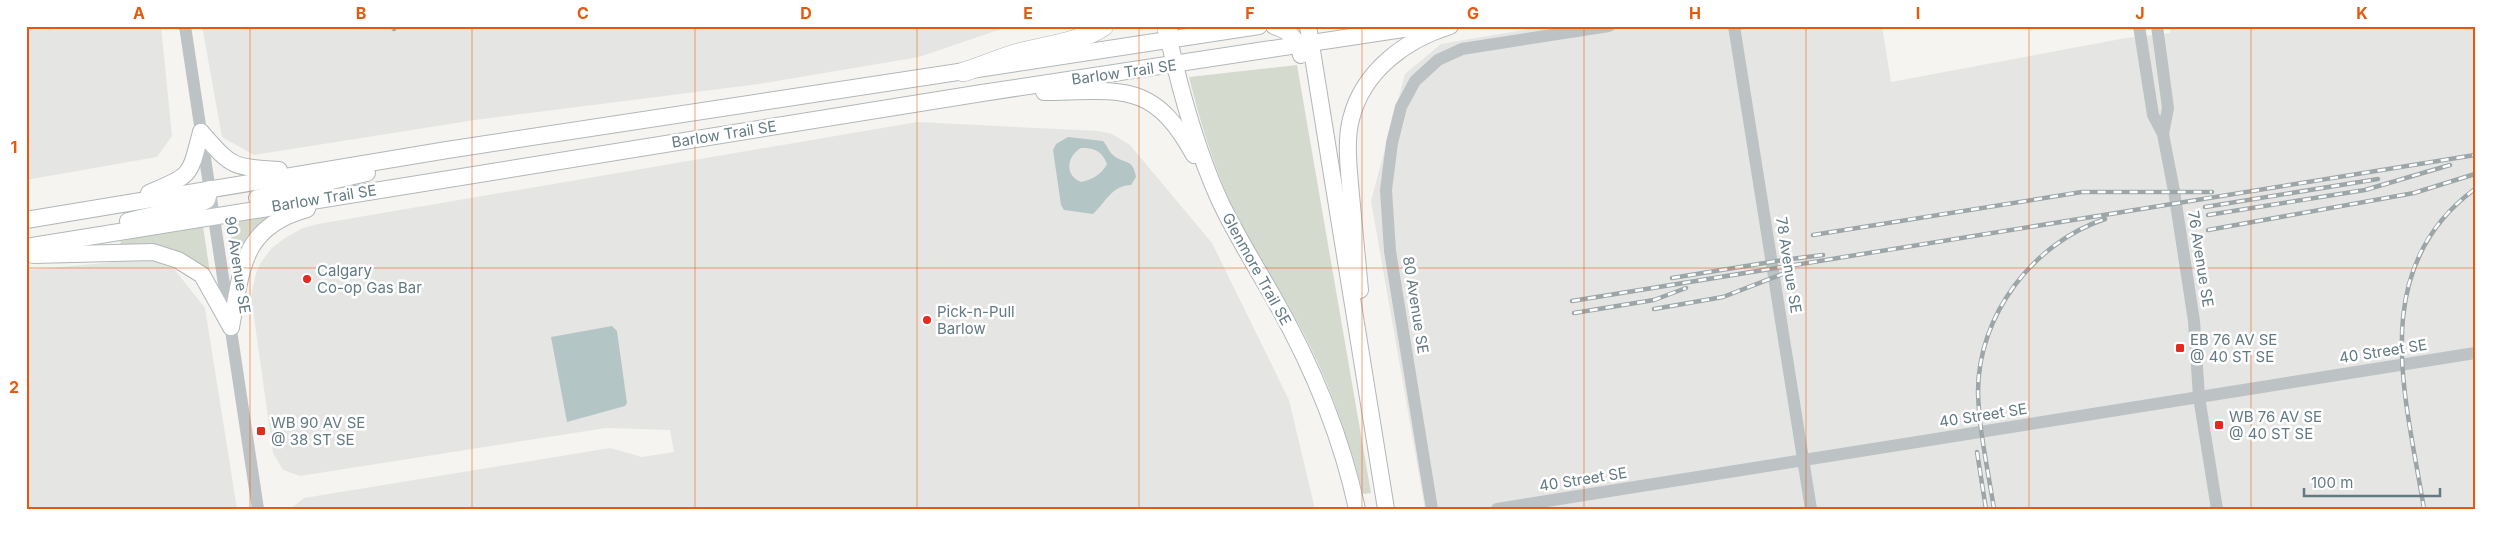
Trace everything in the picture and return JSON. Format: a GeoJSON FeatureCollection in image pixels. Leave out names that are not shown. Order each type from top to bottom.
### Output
{"type":"FeatureCollection","features":[{"type":"Feature","properties":{"kind":"highway"},"geometry":{"type":"LineString","coordinates":[[963,72],[1020,52],[1080,37],[1104,26]]}},
{"type":"Feature","properties":{"kind":"main road","name":"Barlow Trail SE"},"geometry":{"type":"LineString","coordinates":[[26,220],[447,150],[963,72],[1168,33],[1259,26]]}},
{"type":"Feature","properties":{"kind":"main road"},"geometry":{"type":"LineString","coordinates":[[1274,26],[1292,35],[1305,45]]}},
{"type":"Feature","properties":{"kind":"main road"},"geometry":{"type":"LineString","coordinates":[[1308,26],[1305,45],[1315,145],[1344,252],[1386,509]]}},
{"type":"Feature","properties":{"kind":"main road","name":"Barlow Trail SE"},"geometry":{"type":"LineString","coordinates":[[26,247],[982,93],[1423,26]]}},
{"type":"Feature","properties":{"kind":"main road"},"geometry":{"type":"LineString","coordinates":[[1363,370],[1364,327],[1348,162],[1351,119],[1362,92],[1388,59],[1415,39],[1450,26]]}},
{"type":"Feature","properties":{"kind":"main road","name":"Glenmore Trail SE"},"geometry":{"type":"LineString","coordinates":[[1168,33],[1203,162],[1219,200],[1273,296],[1311,370],[1334,431],[1357,509]]}},
{"type":"Feature","properties":{"kind":"main road"},"geometry":{"type":"LineString","coordinates":[[982,93],[1114,92],[1131,94],[1148,100],[1161,109],[1184,136],[1219,200]]}},
{"type":"Feature","properties":{"kind":"main road"},"geometry":{"type":"LineString","coordinates":[[201,132],[224,158],[232,164],[245,168],[328,169]]}},
{"type":"Feature","properties":{"kind":"main road"},"geometry":{"type":"LineString","coordinates":[[121,205],[186,175],[191,168],[201,132]]}},
{"type":"Feature","properties":{"kind":"main road"},"geometry":{"type":"LineString","coordinates":[[214,216],[233,204],[429,158],[447,150]]}},
{"type":"Feature","properties":{"kind":"main road"},"geometry":{"type":"LineString","coordinates":[[231,327],[243,263],[250,247],[260,234],[274,222],[290,214],[393,188]]}},
{"type":"Feature","properties":{"kind":"main road"},"geometry":{"type":"LineString","coordinates":[[84,239],[131,220],[200,204],[207,200],[210,189]]}},
{"type":"Feature","properties":{"kind":"main road"},"geometry":{"type":"LineString","coordinates":[[26,255],[153,252],[178,260],[202,275],[231,327]]}},
{"type":"Feature","properties":{"kind":"street","name":"90 Avenue SE"},"geometry":{"type":"LineString","coordinates":[[185,26],[258,509]]}},
{"type":"Feature","properties":{"kind":"street","name":"80 Avenue SE"},"geometry":{"type":"LineString","coordinates":[[1432,509],[1390,251],[1386,190],[1392,143],[1401,107],[1415,81],[1438,60],[1462,49],[1609,26]]}},
{"type":"Feature","properties":{"kind":"street","name":"78 Avenue SE"},"geometry":{"type":"LineString","coordinates":[[1734,26],[1811,509]]}},
{"type":"Feature","properties":{"kind":"street","name":"76 Avenue SE"},"geometry":{"type":"LineString","coordinates":[[2139,26],[2153,115],[2163,134],[2194,321],[2199,397],[2217,509]]}},
{"type":"Feature","properties":{"kind":"street","name":"76 Avenue SE"},"geometry":{"type":"LineString","coordinates":[[2157,26],[2168,108],[2163,134]]}},
{"type":"Feature","properties":{"kind":"street","name":"40 Street SE"},"geometry":{"type":"LineString","coordinates":[[1497,509],[2475,353]]}},
{"type":"Feature","properties":{"kind":"shaded area"},"geometry":{"type":"Polygon","coordinates":[[[26,26],[161,26],[172,136],[157,157],[26,180],[26,26]]]}},
{"type":"Feature","properties":{"kind":"shaded area"},"geometry":{"type":"Polygon","coordinates":[[[202,26],[1010,26],[919,57],[759,84],[475,120],[254,155],[222,137],[202,26]]]}},
{"type":"Feature","properties":{"kind":"shaded area"},"geometry":{"type":"Polygon","coordinates":[[[1547,26],[1882,26],[1891,82],[2126,38],[2170,33],[2171,26],[2475,26],[2475,509],[1425,509],[1371,201],[1405,74],[1441,44],[1547,26]]]}},
{"type":"Feature","properties":{"kind":"shaded area"},"geometry":{"type":"Polygon","coordinates":[[[1297,65],[1371,493],[1363,494],[1351,449],[1336,406],[1308,342],[1247,236],[1232,206],[1207,143],[1189,77],[1297,65]]]}},
{"type":"Feature","properties":{"kind":"shaded area"},"geometry":{"type":"Polygon","coordinates":[[[917,122],[1099,131],[1112,134],[1130,145],[1212,243],[1289,400],[1315,509],[290,509],[304,498],[610,448],[642,457],[674,452],[670,430],[606,428],[300,476],[283,470],[273,453],[251,296],[256,273],[261,262],[272,248],[285,238],[303,228],[318,224],[917,122]]]}},
{"type":"Feature","properties":{"kind":"shaded area"},"geometry":{"type":"Polygon","coordinates":[[[1068,137],[1103,141],[1113,155],[1133,167],[1136,177],[1131,185],[1118,188],[1109,195],[1093,214],[1064,210],[1061,205],[1053,150],[1056,144],[1068,137]],[[1086,148],[1076,151],[1069,165],[1072,175],[1081,182],[1096,176],[1107,164],[1100,153],[1086,148]]]}},
{"type":"Feature","properties":{"kind":"shaded area"},"geometry":{"type":"Polygon","coordinates":[[[274,213],[240,262],[235,261],[229,222],[274,213]]]}},
{"type":"Feature","properties":{"kind":"shaded area"},"geometry":{"type":"Polygon","coordinates":[[[199,225],[203,226],[210,273],[120,245],[121,241],[199,225]]]}},
{"type":"Feature","properties":{"kind":"shaded area"},"geometry":{"type":"Polygon","coordinates":[[[150,259],[174,269],[205,308],[237,509],[26,509],[26,270],[150,259]]]}},
{"type":"Feature","properties":{"kind":"shaded area"},"geometry":{"type":"Polygon","coordinates":[[[612,326],[617,331],[627,403],[625,406],[567,422],[551,337],[612,326]]]}},
{"type":"Feature","properties":{"kind":"railway"},"geometry":{"type":"LineString","coordinates":[[1572,301],[2475,155]]}},
{"type":"Feature","properties":{"kind":"railway"},"geometry":{"type":"LineString","coordinates":[[2208,215],[2365,190],[2450,165]]}},
{"type":"Feature","properties":{"kind":"railway"},"geometry":{"type":"LineString","coordinates":[[2208,230],[2414,193],[2475,174]]}},
{"type":"Feature","properties":{"kind":"railway"},"geometry":{"type":"LineString","coordinates":[[2205,207],[2378,179]]}},
{"type":"Feature","properties":{"kind":"railway"},"geometry":{"type":"LineString","coordinates":[[2424,509],[2403,380],[2402,337],[2406,296],[2419,257],[2441,221],[2475,189]]}},
{"type":"Feature","properties":{"kind":"railway"},"geometry":{"type":"LineString","coordinates":[[1813,235],[2082,192],[2212,192]]}},
{"type":"Feature","properties":{"kind":"railway"},"geometry":{"type":"LineString","coordinates":[[1994,509],[1982,436],[1978,392],[1981,363],[1988,336],[1999,310],[2033,264],[2055,245],[2079,230],[2105,219]]}},
{"type":"Feature","properties":{"kind":"railway"},"geometry":{"type":"LineString","coordinates":[[1672,278],[1823,255]]}},
{"type":"Feature","properties":{"kind":"railway"},"geometry":{"type":"LineString","coordinates":[[1654,309],[1723,297],[1793,270]]}},
{"type":"Feature","properties":{"kind":"railway"},"geometry":{"type":"LineString","coordinates":[[1574,313],[1654,300],[1686,288]]}},
{"type":"Feature","properties":{"kind":"railway"},"geometry":{"type":"LineString","coordinates":[[1977,452],[1986,509]]}},
{"type":"Feature","properties":{"kind":"place","name":"Calgary Co-op Gas Bar"},"geometry":{"type":"Point","coordinates":[307,279]}},
{"type":"Feature","properties":{"kind":"place","name":"Pick-n-Pull Barlow"},"geometry":{"type":"Point","coordinates":[927,320]}},
{"type":"Feature","properties":{"kind":"place","name":"EB 76 AV SE @ 40 ST SE"},"geometry":{"type":"Point","coordinates":[2180,348]}},
{"type":"Feature","properties":{"kind":"place","name":"WB 76 AV SE @ 40 ST SE"},"geometry":{"type":"Point","coordinates":[2219,425]}},
{"type":"Feature","properties":{"kind":"place","name":"WB 90 AV SE @ 38 ST SE"},"geometry":{"type":"Point","coordinates":[261,431]}}]}
